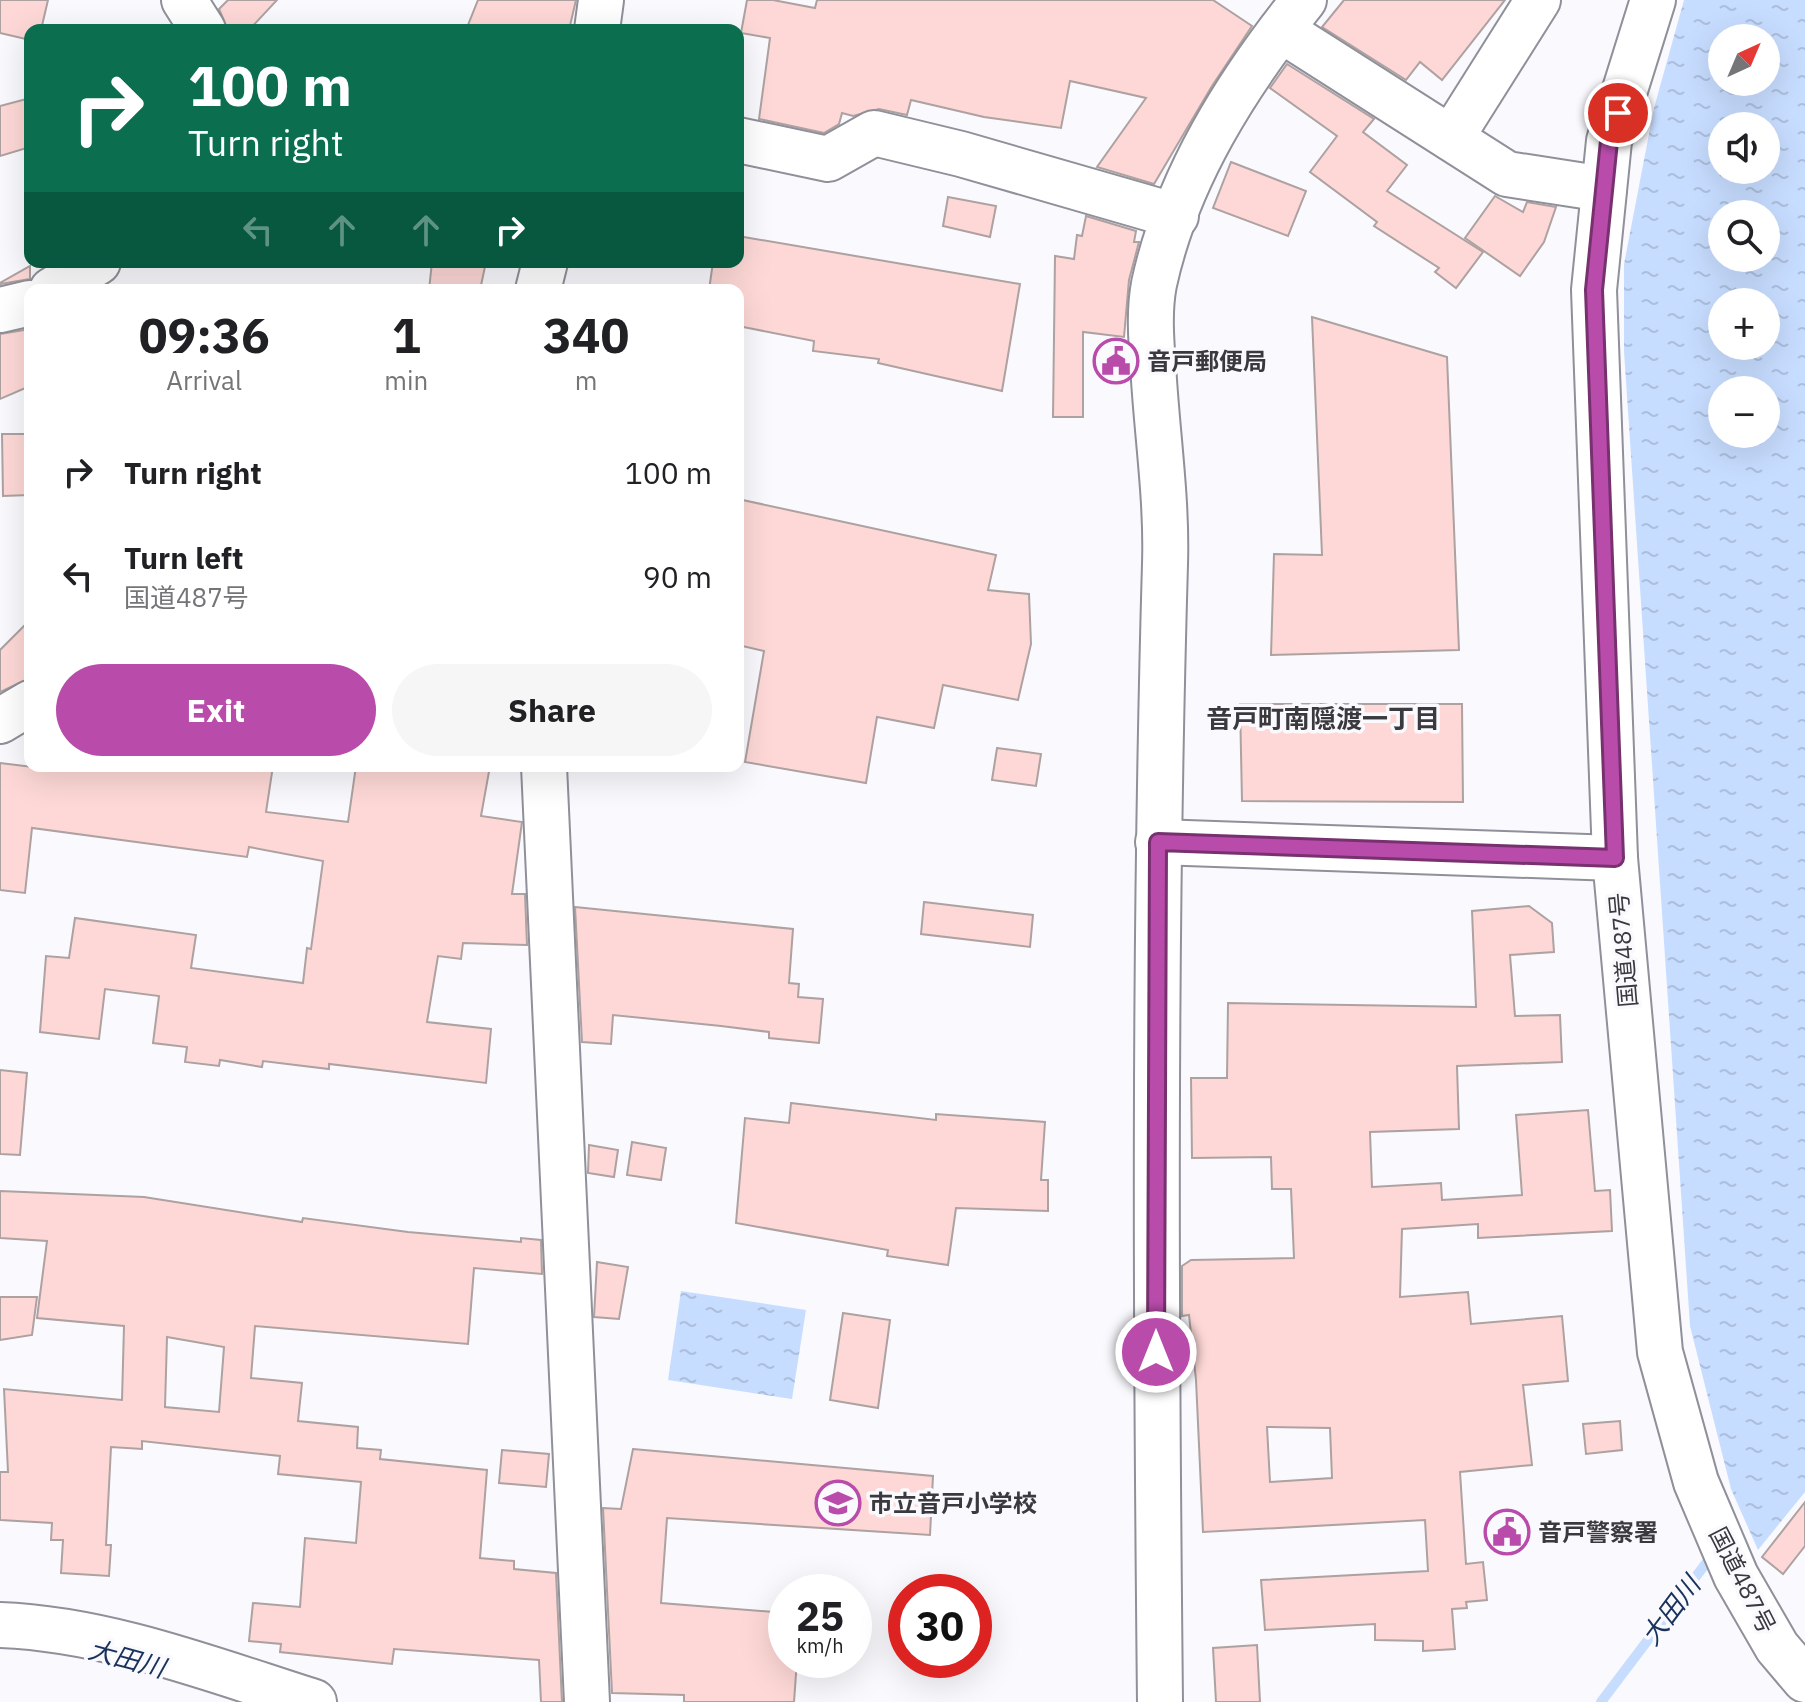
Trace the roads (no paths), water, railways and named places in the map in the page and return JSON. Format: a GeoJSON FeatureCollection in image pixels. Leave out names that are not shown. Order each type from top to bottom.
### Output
{"type":"FeatureCollection","features":[{"type":"Feature","properties":{"kind":"main road"},"geometry":{"type":"LineString","coordinates":[[184,0],[199,24]]}},
{"type":"Feature","properties":{"kind":"main road"},"geometry":{"type":"LineString","coordinates":[[598,24],[601,0]]}},
{"type":"Feature","properties":{"kind":"main road"},"geometry":{"type":"LineString","coordinates":[[1451,138],[1538,0]]}},
{"type":"Feature","properties":{"kind":"main road","name":"国道487号"},"geometry":{"type":"LineString","coordinates":[[1653,0],[1609,141],[1594,290],[1615,858],[1660,1352],[1696,1482],[1736,1576],[1777,1647],[1805,1680]]}},
{"type":"Feature","properties":{"kind":"main road"},"geometry":{"type":"LineString","coordinates":[[1160,1702],[1156,1289],[1158,842],[1166,547],[1151,339],[1154,286],[1198,159],[1233,98],[1293,15],[1451,138],[1507,174],[1604,189]]}},
{"type":"Feature","properties":{"kind":"main road"},"geometry":{"type":"LineString","coordinates":[[744,141],[828,159],[874,133],[961,154],[1176,216]]}},
{"type":"Feature","properties":{"kind":"main road"},"geometry":{"type":"LineString","coordinates":[[62,284],[88,268]]}},
{"type":"Feature","properties":{"kind":"main road"},"geometry":{"type":"LineString","coordinates":[[0,310],[24,304]]}},
{"type":"Feature","properties":{"kind":"main road"},"geometry":{"type":"LineString","coordinates":[[0,721],[24,707]]}},
{"type":"Feature","properties":{"kind":"main road"},"geometry":{"type":"LineString","coordinates":[[544,772],[587,1702]]}},
{"type":"Feature","properties":{"kind":"main road"},"geometry":{"type":"LineString","coordinates":[[1158,842],[1615,858]]}},
{"type":"Feature","properties":{"kind":"main road"},"geometry":{"type":"LineString","coordinates":[[0,1625],[47,1627],[156,1653],[314,1702]]}},
{"type":"Feature","properties":{"kind":"water"},"geometry":{"type":"Polygon","coordinates":[[[1684,0],[1805,0],[1805,1492],[1758,1550],[1731,1489],[1690,1326],[1624,352],[1624,264],[1654,108],[1684,0]]]}},
{"type":"Feature","properties":{"kind":"water"},"geometry":{"type":"Polygon","coordinates":[[[681,1291],[806,1310],[792,1399],[668,1380],[681,1291]]]}},
{"type":"Feature","properties":{"kind":"waterway","name":"大田川"},"geometry":{"type":"LineString","coordinates":[[1601,1702],[1713,1554]]}},
{"type":"Feature","properties":{"kind":"place","name":"音戸郵便局"},"geometry":{"type":"Point","coordinates":[1116,361]}},
{"type":"Feature","properties":{"kind":"place","name":"市立音戸小学校"},"geometry":{"type":"Point","coordinates":[838,1503]}},
{"type":"Feature","properties":{"kind":"place","name":"音戸警察署"},"geometry":{"type":"Point","coordinates":[1507,1532]}},
{"type":"Feature","properties":{"kind":"district","name":"音戸町南隠渡一丁目"},"geometry":{"type":"Point","coordinates":[1323,718]}}]}
